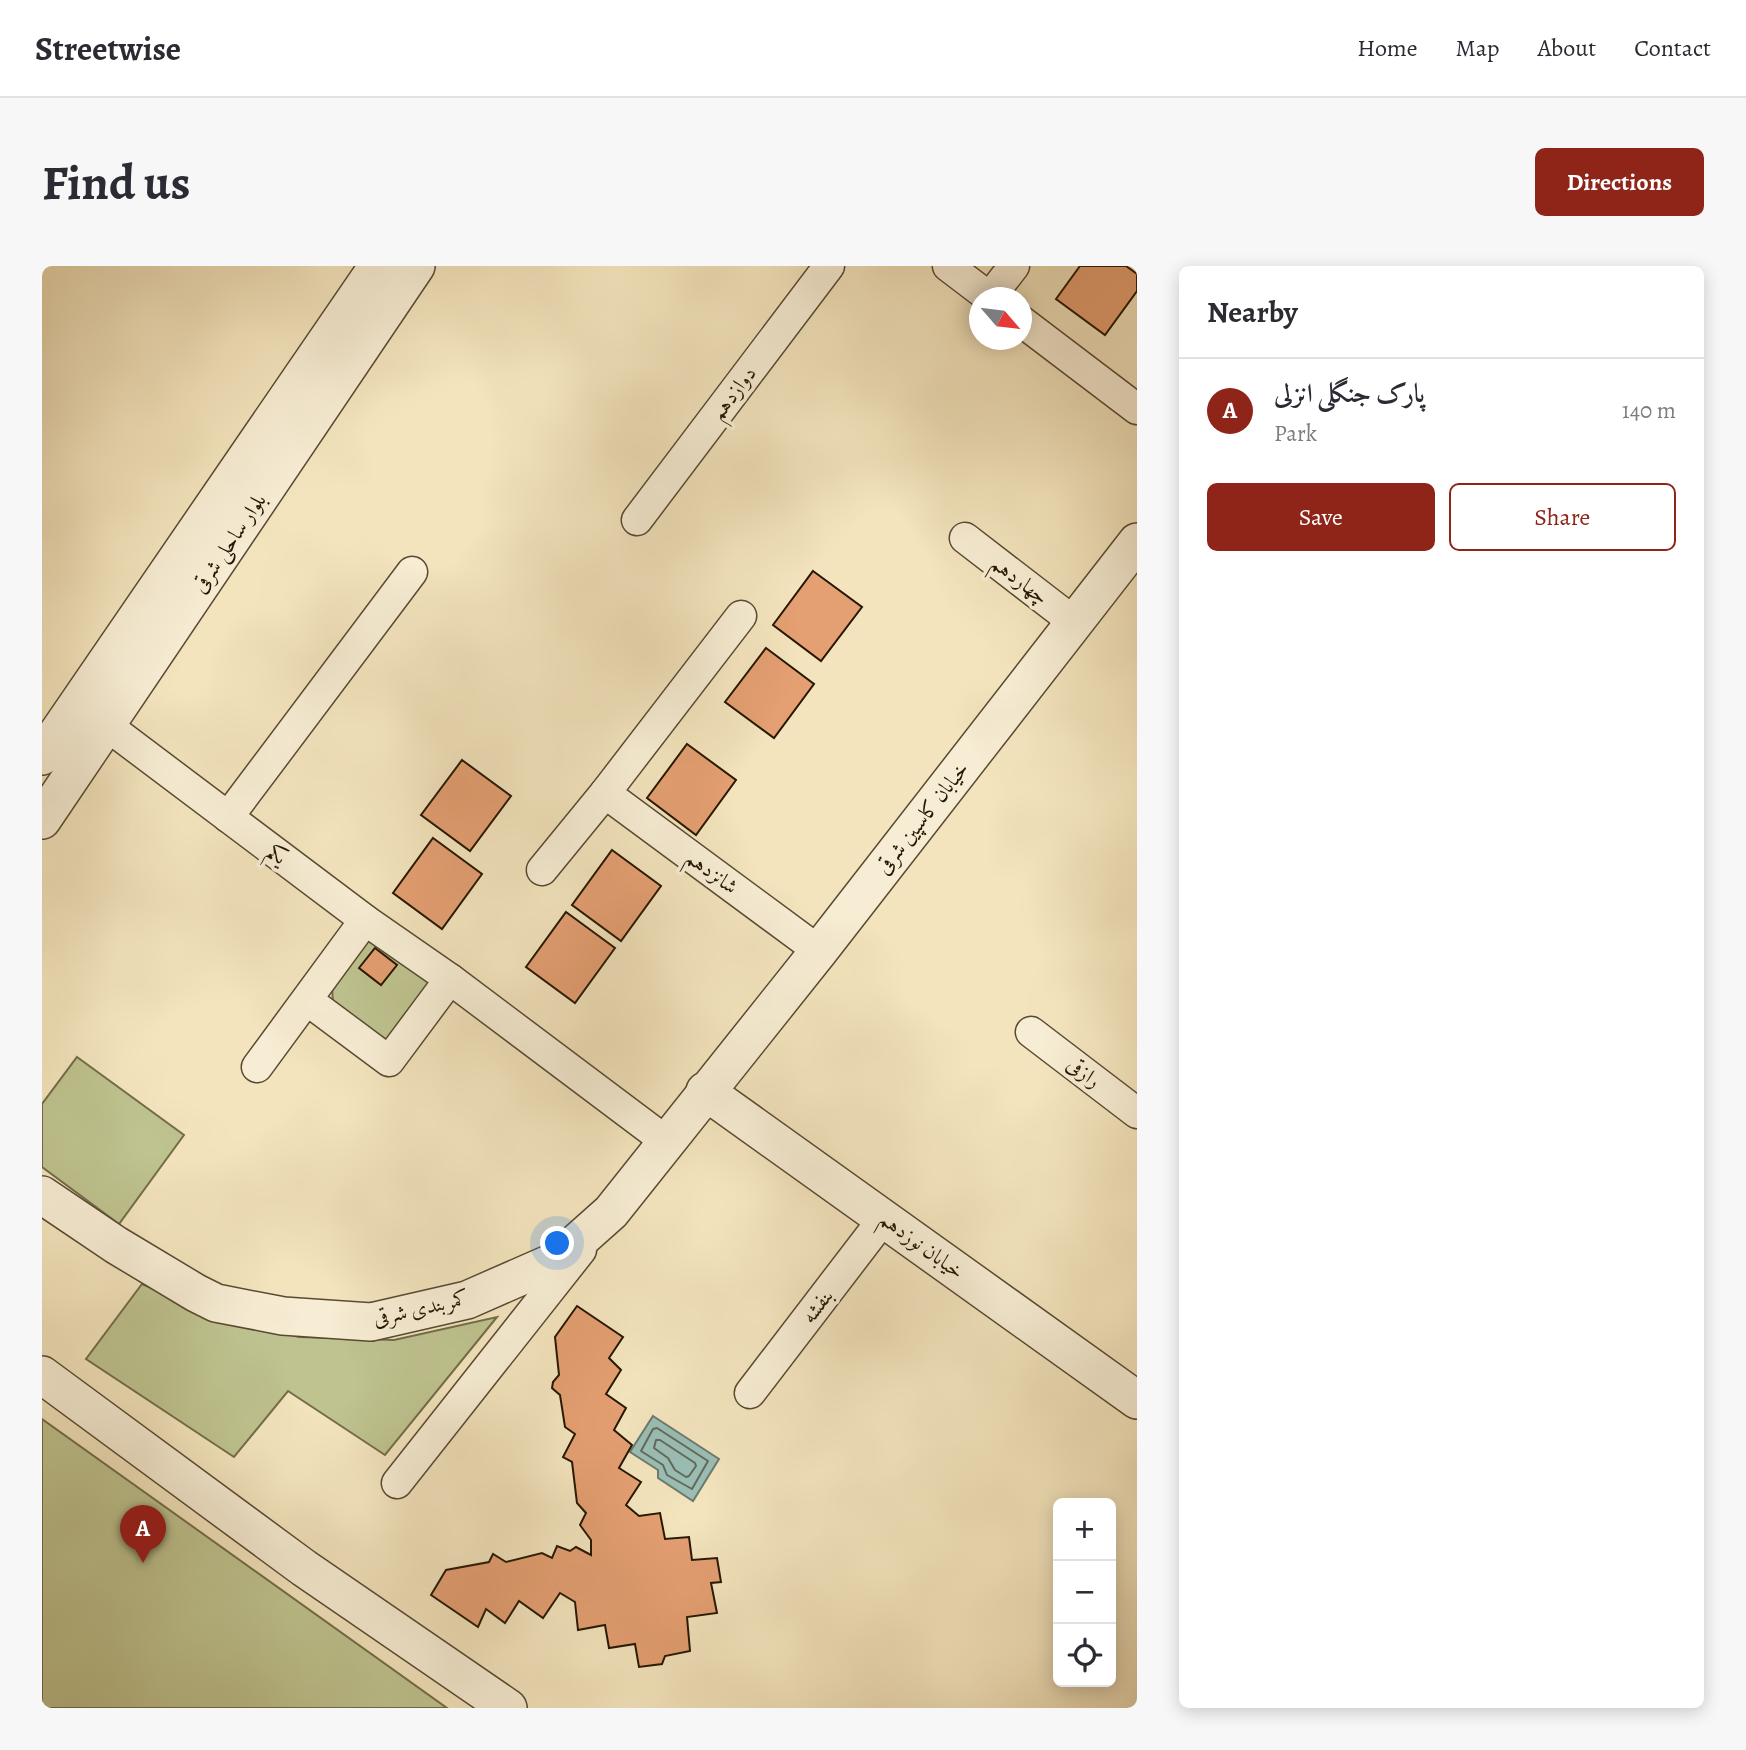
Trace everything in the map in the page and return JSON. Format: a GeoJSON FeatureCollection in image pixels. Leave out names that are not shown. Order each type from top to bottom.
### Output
{"type":"FeatureCollection","features":[{"type":"Feature","properties":{"kind":"street","name":"بلوار ساحلی شرقی"},"geometry":{"type":"LineString","coordinates":[[42,756],[378,266]]}},
{"type":"Feature","properties":{"kind":"street","name":"بلوار ساحلی شرقی"},"geometry":{"type":"LineString","coordinates":[[42,820],[416,266]]}},
{"type":"Feature","properties":{"kind":"street","name":"دوازدهم"},"geometry":{"type":"LineString","coordinates":[[637,520],[829,266]]}},
{"type":"Feature","properties":{"kind":"street"},"geometry":{"type":"LineString","coordinates":[[948,266],[976,287]]}},
{"type":"Feature","properties":{"kind":"street"},"geometry":{"type":"LineString","coordinates":[[998,287],[1014,266]]}},
{"type":"Feature","properties":{"kind":"street"},"geometry":{"type":"LineString","coordinates":[[1032,329],[1137,409]]}},
{"type":"Feature","properties":{"kind":"street","name":"چهاردهم"},"geometry":{"type":"LineString","coordinates":[[965,538],[1074,622]]}},
{"type":"Feature","properties":{"kind":"street","name":"خیابان کاسپین شرقی"},"geometry":{"type":"LineString","coordinates":[[705,1091],[819,951],[1137,542]]}},
{"type":"Feature","properties":{"kind":"street"},"geometry":{"type":"LineString","coordinates":[[228,817],[412,572]]}},
{"type":"Feature","properties":{"kind":"street"},"geometry":{"type":"LineString","coordinates":[[542,870],[741,616]]}},
{"type":"Feature","properties":{"kind":"street","name":"یکم"},"geometry":{"type":"LineString","coordinates":[[106,726],[667,1142]]}},
{"type":"Feature","properties":{"kind":"street","name":"شانزدهم"},"geometry":{"type":"LineString","coordinates":[[604,793],[819,951]]}},
{"type":"Feature","properties":{"kind":"street"},"geometry":{"type":"LineString","coordinates":[[257,1067],[365,920]]}},
{"type":"Feature","properties":{"kind":"street"},"geometry":{"type":"LineString","coordinates":[[307,1000],[389,1061],[450,979]]}},
{"type":"Feature","properties":{"kind":"street","name":"رازقی"},"geometry":{"type":"LineString","coordinates":[[1031,1032],[1137,1112]]}},
{"type":"Feature","properties":{"kind":"street","name":"کمربندی شرقی"},"geometry":{"type":"LineString","coordinates":[[42,1195],[116,1245],[216,1303],[283,1316],[371,1322],[467,1300],[556,1261],[611,1212],[705,1091]]}},
{"type":"Feature","properties":{"kind":"street","name":"خیابان نوزدهم"},"geometry":{"type":"LineString","coordinates":[[705,1091],[1135,1394]]}},
{"type":"Feature","properties":{"kind":"street"},"geometry":{"type":"LineString","coordinates":[[397,1483],[611,1212]]}},
{"type":"Feature","properties":{"kind":"street","name":"بنفشه"},"geometry":{"type":"LineString","coordinates":[[750,1393],[884,1218]]}},
{"type":"Feature","properties":{"kind":"street"},"geometry":{"type":"LineString","coordinates":[[42,1375],[304,1568],[508,1708]]}},
{"type":"Feature","properties":{"kind":"green space"},"geometry":{"type":"Polygon","coordinates":[[[387,935],[434,988],[400,1036],[382,1040],[333,1003],[332,987],[368,939],[387,935]]]}},
{"type":"Feature","properties":{"kind":"green space"},"geometry":{"type":"Polygon","coordinates":[[[77,1057],[184,1135],[119,1224],[42,1167],[42,1104],[77,1057]]]}},
{"type":"Feature","properties":{"kind":"green space"},"geometry":{"type":"Polygon","coordinates":[[[142,1284],[206,1312],[299,1337],[394,1340],[497,1317],[385,1455],[288,1391],[234,1457],[86,1359],[142,1284]]]}},
{"type":"Feature","properties":{"kind":"green space"},"geometry":{"type":"Polygon","coordinates":[[[42,1419],[447,1708],[42,1708],[42,1419]]]}},
{"type":"Feature","properties":{"kind":"water"},"geometry":{"type":"Polygon","coordinates":[[[653,1416],[719,1459],[693,1501],[658,1478],[658,1470],[630,1452],[653,1416]]]}},
{"type":"Feature","properties":{"kind":"building"},"geometry":{"type":"Polygon","coordinates":[[[1080,266],[1126,266],[1137,274],[1137,291],[1105,335],[1056,299],[1080,266]]]}},
{"type":"Feature","properties":{"kind":"building"},"geometry":{"type":"Polygon","coordinates":[[[813,571],[862,607],[821,661],[773,625],[813,571]]]}},
{"type":"Feature","properties":{"kind":"building"},"geometry":{"type":"Polygon","coordinates":[[[766,648],[814,684],[774,738],[725,702],[766,648]]]}},
{"type":"Feature","properties":{"kind":"building"},"geometry":{"type":"Polygon","coordinates":[[[687,744],[736,780],[696,835],[647,798],[687,744]]]}},
{"type":"Feature","properties":{"kind":"building"},"geometry":{"type":"Polygon","coordinates":[[[462,760],[511,796],[470,851],[421,815],[462,760]]]}},
{"type":"Feature","properties":{"kind":"building"},"geometry":{"type":"Polygon","coordinates":[[[433,838],[482,874],[442,929],[393,893],[433,838]]]}},
{"type":"Feature","properties":{"kind":"building"},"geometry":{"type":"Polygon","coordinates":[[[612,850],[661,886],[621,941],[572,905],[612,850]]]}},
{"type":"Feature","properties":{"kind":"building"},"geometry":{"type":"Polygon","coordinates":[[[566,912],[615,948],[575,1003],[526,967],[566,912]]]}},
{"type":"Feature","properties":{"kind":"building"},"geometry":{"type":"Polygon","coordinates":[[[375,948],[397,965],[381,985],[359,968],[375,948]]]}},
{"type":"Feature","properties":{"kind":"building"},"geometry":{"type":"Polygon","coordinates":[[[577,1306],[623,1337],[609,1358],[621,1370],[606,1394],[626,1408],[614,1430],[632,1445],[619,1468],[641,1482],[626,1505],[639,1516],[660,1513],[665,1539],[689,1537],[692,1560],[717,1558],[721,1582],[711,1583],[717,1613],[687,1617],[690,1651],[665,1656],[662,1664],[639,1667],[635,1644],[609,1648],[605,1625],[578,1630],[575,1602],[560,1593],[543,1618],[519,1601],[505,1623],[486,1609],[478,1627],[431,1595],[446,1570],[489,1562],[493,1554],[506,1562],[542,1553],[552,1558],[557,1546],[570,1551],[576,1547],[591,1555],[591,1540],[580,1525],[586,1513],[577,1503],[572,1462],[563,1457],[575,1434],[565,1427],[560,1395],[552,1388],[559,1375],[555,1337],[577,1306]]]}},
{"type":"Feature","properties":{"kind":"place","name":"پارک جنگلی انزلی"},"geometry":{"type":"Point","coordinates":[143,1563]}}]}
